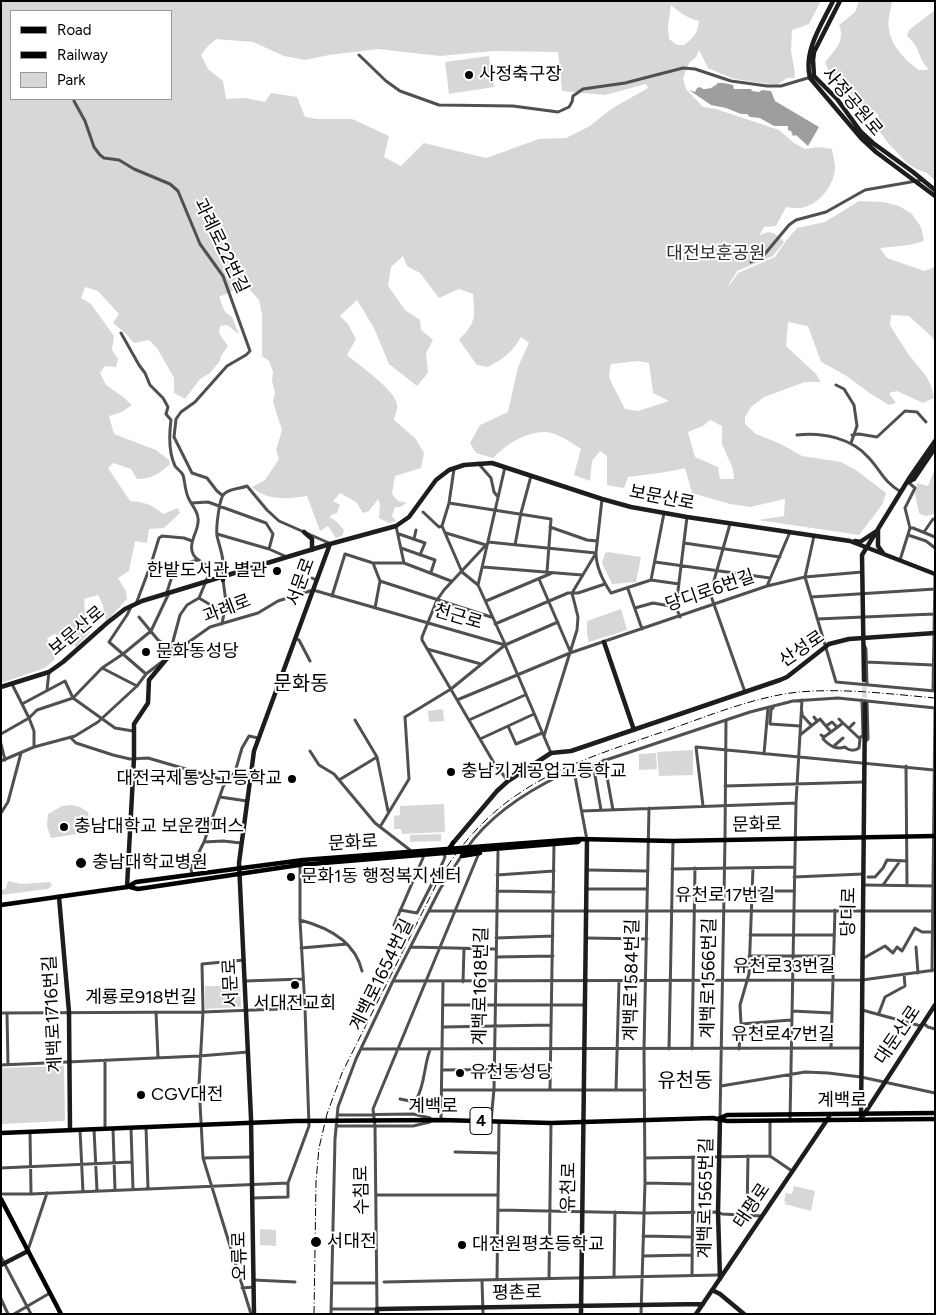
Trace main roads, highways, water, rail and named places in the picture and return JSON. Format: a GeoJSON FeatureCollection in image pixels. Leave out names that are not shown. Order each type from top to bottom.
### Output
{"type":"FeatureCollection","features":[{"type":"Feature","properties":{"kind":"main road","name":"사정공원로"},"geometry":{"type":"LineString","coordinates":[[834,1],[809,55],[808,71],[861,138],[876,152],[935,196]]}},
{"type":"Feature","properties":{"kind":"main road","name":"사정공원로"},"geometry":{"type":"LineString","coordinates":[[840,1],[814,52],[812,77],[837,99],[861,132],[935,190]]}},
{"type":"Feature","properties":{"kind":"main road"},"geometry":{"type":"LineString","coordinates":[[864,683],[862,555],[935,441]]}},
{"type":"Feature","properties":{"kind":"main road"},"geometry":{"type":"LineString","coordinates":[[908,482],[914,479],[935,448]]}},
{"type":"Feature","properties":{"kind":"main road","name":"보문산로"},"geometry":{"type":"LineString","coordinates":[[1,687],[49,672],[107,623],[133,605],[168,592],[396,526],[409,517],[436,480],[455,468],[477,462],[492,463],[602,499],[664,513],[850,541],[935,574]]}},
{"type":"Feature","properties":{"kind":"main road"},"geometry":{"type":"LineString","coordinates":[[850,541],[860,542],[878,530]]}},
{"type":"Feature","properties":{"kind":"main road"},"geometry":{"type":"LineString","coordinates":[[878,530],[878,546],[886,556]]}},
{"type":"Feature","properties":{"kind":"main road"},"geometry":{"type":"LineString","coordinates":[[304,532],[312,538],[312,550]]}},
{"type":"Feature","properties":{"kind":"main road","name":"서문로"},"geometry":{"type":"LineString","coordinates":[[251,1122],[239,871],[241,843],[253,756],[258,738],[313,590],[314,579],[330,544]]}},
{"type":"Feature","properties":{"kind":"main road"},"geometry":{"type":"LineString","coordinates":[[223,580],[224,571]]}},
{"type":"Feature","properties":{"kind":"main road","name":"산성로"},"geometry":{"type":"LineString","coordinates":[[453,843],[497,790],[550,753],[571,751],[787,677],[825,646],[849,639],[934,633]]}},
{"type":"Feature","properties":{"kind":"main road"},"geometry":{"type":"LineString","coordinates":[[604,642],[634,730]]}},
{"type":"Feature","properties":{"kind":"main road"},"geometry":{"type":"LineString","coordinates":[[128,887],[134,724],[148,703],[149,680],[168,657]]}},
{"type":"Feature","properties":{"kind":"main road","name":"당디로"},"geometry":{"type":"LineString","coordinates":[[862,1116],[863,885],[866,876],[863,739],[865,701]]}},
{"type":"Feature","properties":{"kind":"main road","name":"문화로"},"geometry":{"type":"LineString","coordinates":[[128,887],[136,882],[192,875],[580,840],[673,841],[934,836]]}},
{"type":"Feature","properties":{"kind":"main road","name":"문화로"},"geometry":{"type":"LineString","coordinates":[[544,844],[578,842],[580,840]]}},
{"type":"Feature","properties":{"kind":"main road","name":"유천로"},"geometry":{"type":"LineString","coordinates":[[581,1314],[587,840]]}},
{"type":"Feature","properties":{"kind":"main road"},"geometry":{"type":"LineString","coordinates":[[467,848],[534,841],[544,844]]}},
{"type":"Feature","properties":{"kind":"main road"},"geometry":{"type":"LineString","coordinates":[[381,855],[386,852],[442,848],[453,843]]}},
{"type":"Feature","properties":{"kind":"main road"},"geometry":{"type":"LineString","coordinates":[[374,859],[383,861],[423,858],[444,854],[453,843]]}},
{"type":"Feature","properties":{"kind":"main road"},"geometry":{"type":"LineString","coordinates":[[462,856],[544,844]]}},
{"type":"Feature","properties":{"kind":"main road","name":"문화로"},"geometry":{"type":"LineString","coordinates":[[1,905],[128,887],[138,889],[303,860],[391,856]]}},
{"type":"Feature","properties":{"kind":"main road","name":"계백로1716번길"},"geometry":{"type":"LineString","coordinates":[[59,897],[69,1012],[70,1130]]}},
{"type":"Feature","properties":{"kind":"main road","name":"대둔산로"},"geometry":{"type":"LineString","coordinates":[[862,1116],[935,1005]]}},
{"type":"Feature","properties":{"kind":"main road","name":"계백로"},"geometry":{"type":"LineString","coordinates":[[720,1118],[727,1121],[826,1121],[862,1116],[935,1113]]}},
{"type":"Feature","properties":{"kind":"main road","name":"계백로"},"geometry":{"type":"LineString","coordinates":[[1,1133],[294,1121],[440,1120],[551,1123],[720,1118],[727,1115],[831,1114],[935,1119]]}},
{"type":"Feature","properties":{"kind":"main road","name":"태평로"},"geometry":{"type":"LineString","coordinates":[[695,1314],[831,1114]]}},
{"type":"Feature","properties":{"kind":"main road","name":"계백로1565번길"},"geometry":{"type":"LineString","coordinates":[[719,1277],[720,1118]]}},
{"type":"Feature","properties":{"kind":"main road","name":"오류로"},"geometry":{"type":"LineString","coordinates":[[251,1122],[254,1280],[252,1314]]}},
{"type":"Feature","properties":{"kind":"main road"},"geometry":{"type":"LineString","coordinates":[[1,1199],[4,1210],[62,1314]]}},
{"type":"Feature","properties":{"kind":"main road"},"geometry":{"type":"LineString","coordinates":[[3,1264],[28,1251]]}},
{"type":"Feature","properties":{"kind":"main road"},"geometry":{"type":"LineString","coordinates":[[719,1257],[720,1260],[727,1262],[732,1260]]}},
{"type":"Feature","properties":{"kind":"main road"},"geometry":{"type":"LineString","coordinates":[[712,1290],[720,1294],[744,1314]]}},
{"type":"Feature","properties":{"kind":"main road"},"geometry":{"type":"LineString","coordinates":[[685,1304],[695,1314]]}},
{"type":"Feature","properties":{"kind":"main road","name":"평촌로"},"geometry":{"type":"LineString","coordinates":[[377,1311],[483,1307],[703,1304]]}},
{"type":"Feature","properties":{"kind":"tunnel"},"geometry":{"type":"LineString","coordinates":[[864,680],[865,704]]}},
{"type":"Feature","properties":{"kind":"railway"},"geometry":{"type":"LineString","coordinates":[[314,1314],[316,1182],[319,1148],[327,1114],[342,1073],[439,879],[462,846],[486,820],[512,798],[569,766],[718,712],[751,702],[783,694],[816,691],[867,692],[935,698]]}},
{"type":"Feature","properties":{"kind":"place","name":"사정축구장"},"geometry":{"type":"Point","coordinates":[469,75]}},
{"type":"Feature","properties":{"kind":"place","name":"한밭도서관 별관"},"geometry":{"type":"Point","coordinates":[277,571]}},
{"type":"Feature","properties":{"kind":"place","name":"문화동성당"},"geometry":{"type":"Point","coordinates":[146,652]}},
{"type":"Feature","properties":{"kind":"place","name":"충남기계공업고등학교"},"geometry":{"type":"Point","coordinates":[451,772]}},
{"type":"Feature","properties":{"kind":"place","name":"대전국제통상고등학교"},"geometry":{"type":"Point","coordinates":[292,779]}},
{"type":"Feature","properties":{"kind":"place","name":"충남대학교 보운캠퍼스"},"geometry":{"type":"Point","coordinates":[64,827]}},
{"type":"Feature","properties":{"kind":"place","name":"충남대학교병원"},"geometry":{"type":"Point","coordinates":[81,863]}},
{"type":"Feature","properties":{"kind":"place","name":"문화1동 행정복지센터"},"geometry":{"type":"Point","coordinates":[291,877]}},
{"type":"Feature","properties":{"kind":"place","name":"서대전교회"},"geometry":{"type":"Point","coordinates":[295,985]}},
{"type":"Feature","properties":{"kind":"place","name":"유천동성당"},"geometry":{"type":"Point","coordinates":[460,1073]}},
{"type":"Feature","properties":{"kind":"place","name":"CGV대전"},"geometry":{"type":"Point","coordinates":[141,1095]}},
{"type":"Feature","properties":{"kind":"place","name":"서대전"},"geometry":{"type":"Point","coordinates":[316,1242]}},
{"type":"Feature","properties":{"kind":"place","name":"대전원평초등학교"},"geometry":{"type":"Point","coordinates":[462,1245]}},
{"type":"Feature","properties":{"kind":"district","name":"문화동"},"geometry":{"type":"Point","coordinates":[301,684]}},
{"type":"Feature","properties":{"kind":"district","name":"유천동"},"geometry":{"type":"Point","coordinates":[685,1081]}},
{"type":"Feature","properties":{"kind":"park label","name":"대전보훈공원"},"geometry":{"type":"Point","coordinates":[716,254]}}]}
